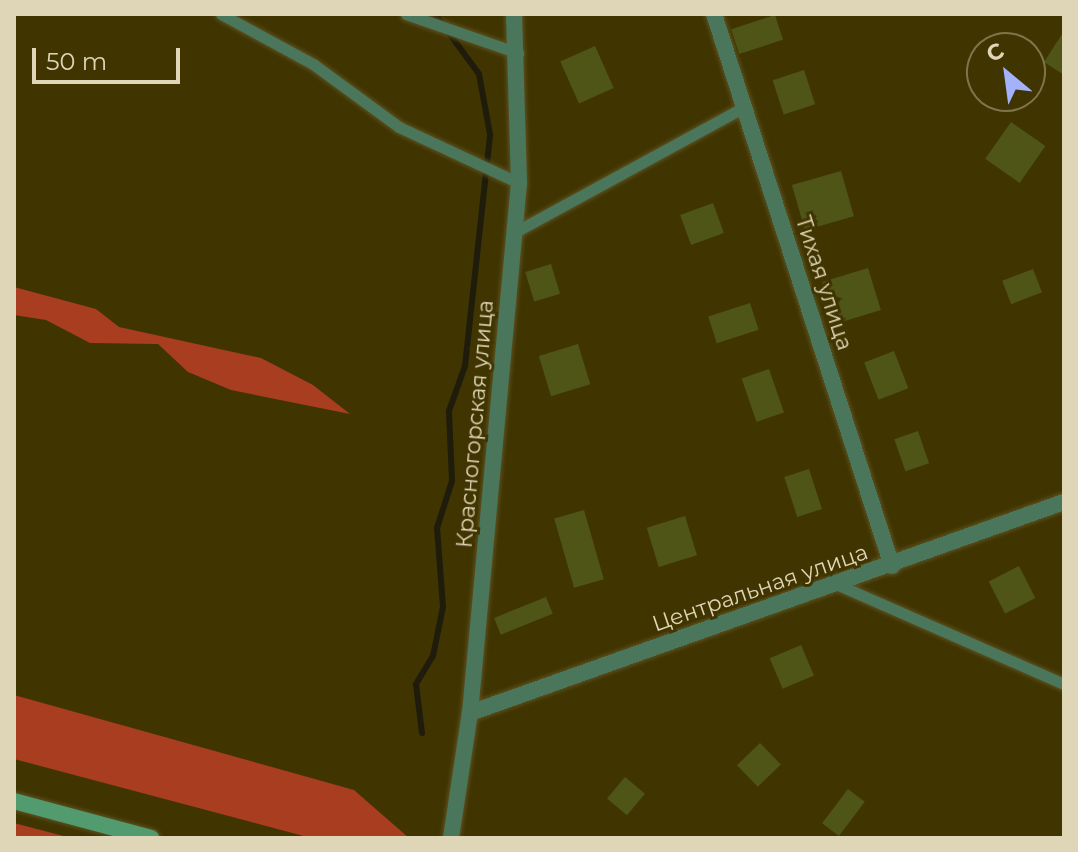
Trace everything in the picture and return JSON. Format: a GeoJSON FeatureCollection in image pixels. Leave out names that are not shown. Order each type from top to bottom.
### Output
{"type":"FeatureCollection","features":[{"type":"Feature","properties":{"kind":"main road"},"geometry":{"type":"LineString","coordinates":[[14,801],[151,838]]}},
{"type":"Feature","properties":{"kind":"street","name":"Красногорская улица"},"geometry":{"type":"LineString","coordinates":[[451,838],[470,713],[519,183],[518,53],[514,14]]}},
{"type":"Feature","properties":{"kind":"street","name":"Тихая улица"},"geometry":{"type":"LineString","coordinates":[[714,14],[892,566]]}},
{"type":"Feature","properties":{"kind":"street","name":"Центральная улица"},"geometry":{"type":"LineString","coordinates":[[470,713],[892,566],[1064,502]]}},
{"type":"Feature","properties":{"kind":"lane"},"geometry":{"type":"LineString","coordinates":[[221,14],[313,64],[399,127],[519,183]]}},
{"type":"Feature","properties":{"kind":"lane"},"geometry":{"type":"LineString","coordinates":[[406,14],[518,53]]}},
{"type":"Feature","properties":{"kind":"lane"},"geometry":{"type":"LineString","coordinates":[[515,232],[744,107]]}},
{"type":"Feature","properties":{"kind":"lane"},"geometry":{"type":"LineString","coordinates":[[836,584],[1064,684]]}},
{"type":"Feature","properties":{"kind":"shaded area"},"geometry":{"type":"Polygon","coordinates":[[[14,287],[96,309],[119,327],[261,358],[313,385],[350,414],[231,390],[188,372],[158,344],[90,343],[46,320],[14,315],[14,287]]]}},
{"type":"Feature","properties":{"kind":"shaded area"},"geometry":{"type":"Polygon","coordinates":[[[14,695],[354,790],[409,838],[311,838],[14,759],[14,695]]]}},
{"type":"Feature","properties":{"kind":"shaded area"},"geometry":{"type":"Polygon","coordinates":[[[14,823],[71,838],[14,838],[14,823]]]}},
{"type":"Feature","properties":{"kind":"building"},"geometry":{"type":"Polygon","coordinates":[[[775,15],[783,40],[739,54],[731,29],[775,15]]]}},
{"type":"Feature","properties":{"kind":"building"},"geometry":{"type":"Polygon","coordinates":[[[1064,31],[1064,75],[1046,63],[1064,31]]]}},
{"type":"Feature","properties":{"kind":"building"},"geometry":{"type":"Polygon","coordinates":[[[595,46],[614,88],[579,103],[560,61],[595,46]]]}},
{"type":"Feature","properties":{"kind":"building"},"geometry":{"type":"Polygon","coordinates":[[[804,70],[815,104],[784,114],[773,80],[804,70]]]}},
{"type":"Feature","properties":{"kind":"building"},"geometry":{"type":"Polygon","coordinates":[[[1011,122],[1045,146],[1020,183],[985,159],[1011,122]]]}},
{"type":"Feature","properties":{"kind":"building"},"geometry":{"type":"Polygon","coordinates":[[[841,171],[854,216],[805,230],[792,185],[841,171]]]}},
{"type":"Feature","properties":{"kind":"building"},"geometry":{"type":"Polygon","coordinates":[[[713,203],[724,233],[691,245],[680,215],[713,203]]]}},
{"type":"Feature","properties":{"kind":"building"},"geometry":{"type":"Polygon","coordinates":[[[551,264],[560,294],[534,302],[525,272],[551,264]]]}},
{"type":"Feature","properties":{"kind":"building"},"geometry":{"type":"Polygon","coordinates":[[[868,268],[881,310],[835,324],[822,282],[868,268]]]}},
{"type":"Feature","properties":{"kind":"building"},"geometry":{"type":"Polygon","coordinates":[[[1033,269],[1042,292],[1011,304],[1002,281],[1033,269]]]}},
{"type":"Feature","properties":{"kind":"building"},"geometry":{"type":"Polygon","coordinates":[[[750,303],[759,330],[717,343],[708,317],[750,303]]]}},
{"type":"Feature","properties":{"kind":"building"},"geometry":{"type":"Polygon","coordinates":[[[578,344],[590,384],[551,396],[539,356],[578,344]]]}},
{"type":"Feature","properties":{"kind":"building"},"geometry":{"type":"Polygon","coordinates":[[[894,351],[908,388],[878,400],[864,362],[894,351]]]}},
{"type":"Feature","properties":{"kind":"building"},"geometry":{"type":"Polygon","coordinates":[[[769,369],[784,412],[757,422],[742,378],[769,369]]]}},
{"type":"Feature","properties":{"kind":"building"},"geometry":{"type":"Polygon","coordinates":[[[918,431],[929,463],[905,471],[894,439],[918,431]]]}},
{"type":"Feature","properties":{"kind":"building"},"geometry":{"type":"Polygon","coordinates":[[[809,469],[822,509],[797,517],[784,477],[809,469]]]}},
{"type":"Feature","properties":{"kind":"building"},"geometry":{"type":"Polygon","coordinates":[[[584,510],[604,579],[574,588],[554,519],[584,510]]]}},
{"type":"Feature","properties":{"kind":"building"},"geometry":{"type":"Polygon","coordinates":[[[685,516],[697,555],[659,567],[647,528],[685,516]]]}},
{"type":"Feature","properties":{"kind":"building"},"geometry":{"type":"Polygon","coordinates":[[[1019,566],[1035,598],[1005,614],[989,581],[1019,566]]]}},
{"type":"Feature","properties":{"kind":"building"},"geometry":{"type":"Polygon","coordinates":[[[546,597],[553,614],[501,635],[494,618],[546,597]]]}},
{"type":"Feature","properties":{"kind":"building"},"geometry":{"type":"Polygon","coordinates":[[[801,645],[814,675],[783,689],[770,658],[801,645]]]}},
{"type":"Feature","properties":{"kind":"building"},"geometry":{"type":"Polygon","coordinates":[[[760,743],[781,765],[758,787],[737,765],[760,743]]]}},
{"type":"Feature","properties":{"kind":"building"},"geometry":{"type":"Polygon","coordinates":[[[625,777],[645,794],[627,815],[607,798],[625,777]]]}},
{"type":"Feature","properties":{"kind":"building"},"geometry":{"type":"Polygon","coordinates":[[[848,789],[865,802],[839,836],[822,823],[848,789]]]}},
{"type":"Feature","properties":{"kind":"waterway"},"geometry":{"type":"LineString","coordinates":[[422,733],[416,684],[433,656],[443,607],[437,528],[452,481],[449,411],[465,366],[490,134],[479,74],[435,14]]}}]}
